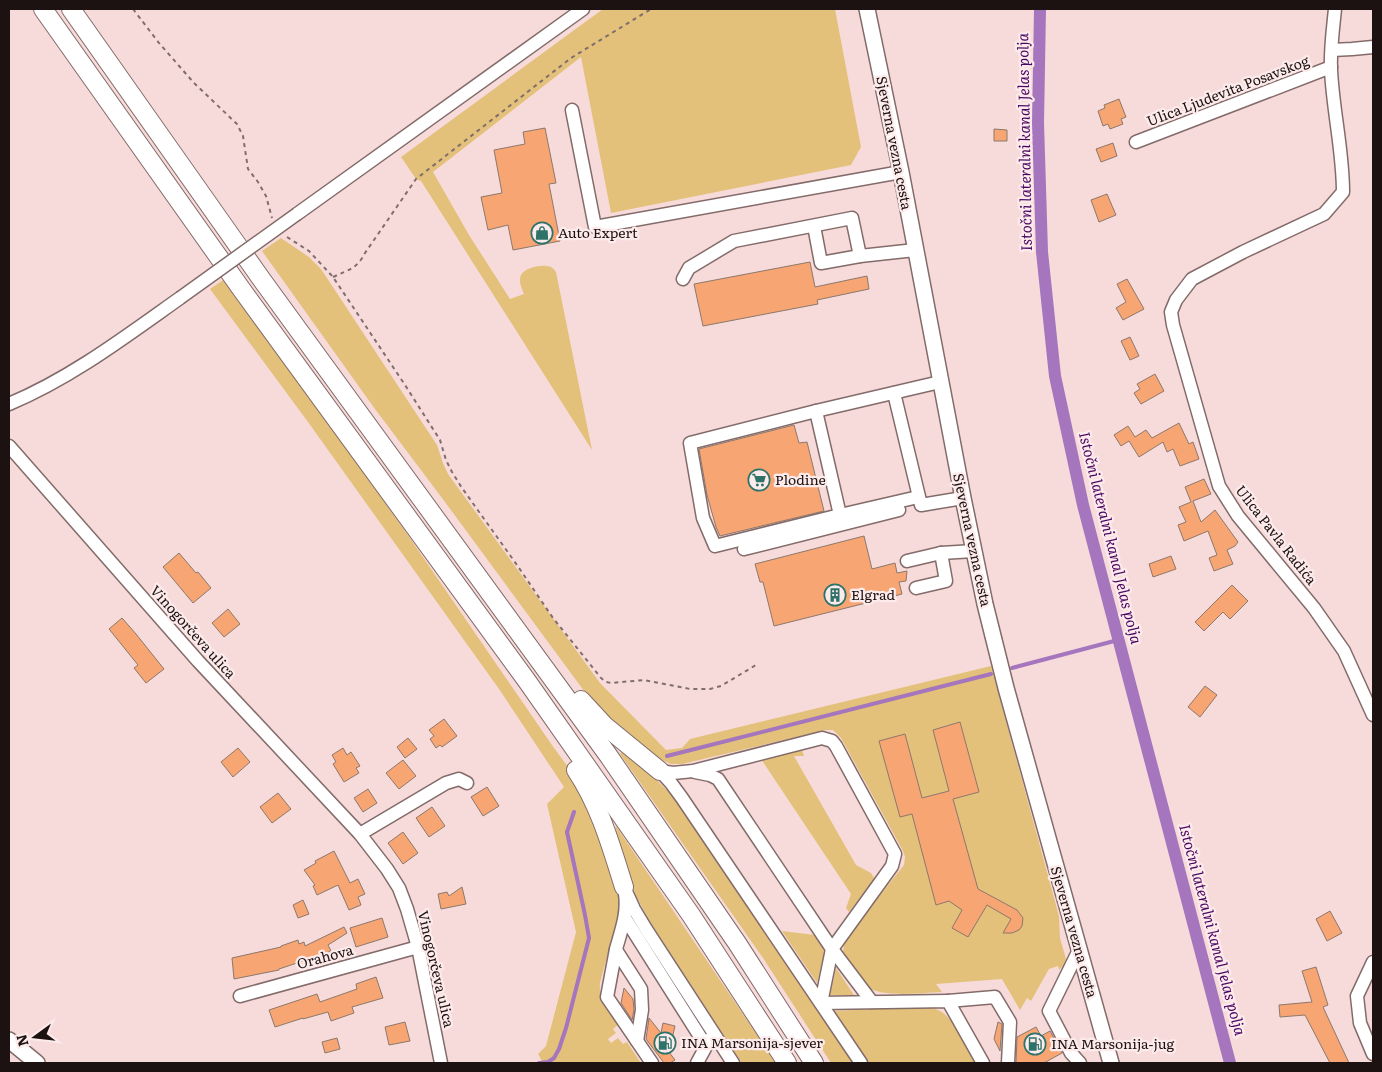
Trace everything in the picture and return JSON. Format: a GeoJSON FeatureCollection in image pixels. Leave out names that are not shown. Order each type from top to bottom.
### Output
{"type":"FeatureCollection","features":[{"type":"Feature","properties":{"kind":"highway"},"geometry":{"type":"LineString","coordinates":[[43,9],[242,290],[527,681],[691,915],[787,1063]]}},
{"type":"Feature","properties":{"kind":"highway"},"geometry":{"type":"LineString","coordinates":[[71,9],[262,280],[503,609],[631,788],[737,943],[814,1063]]}},
{"type":"Feature","properties":{"kind":"highway"},"geometry":{"type":"LineString","coordinates":[[503,609],[530,631],[592,713],[660,771]]}},
{"type":"Feature","properties":{"kind":"highway"},"geometry":{"type":"LineString","coordinates":[[527,681],[530,694],[544,722],[593,799],[606,830],[624,887]]}},
{"type":"Feature","properties":{"kind":"main road","name":"Sjeverna vezna cesta"},"geometry":{"type":"LineString","coordinates":[[867,9],[901,172],[974,551],[1006,688],[1111,1063]]}},
{"type":"Feature","properties":{"kind":"main road"},"geometry":{"type":"LineString","coordinates":[[9,1040],[37,1063]]}},
{"type":"Feature","properties":{"kind":"street"},"geometry":{"type":"LineString","coordinates":[[9,404],[35,393],[92,360],[583,9]]}},
{"type":"Feature","properties":{"kind":"street","name":"Ulica Ljudevita Posavskog"},"geometry":{"type":"LineString","coordinates":[[1192,279],[1243,252],[1324,214],[1343,192],[1343,174],[1334,108],[1331,67],[1335,9]]}},
{"type":"Feature","properties":{"kind":"street"},"geometry":{"type":"LineString","coordinates":[[1332,50],[1373,47]]}},
{"type":"Feature","properties":{"kind":"street","name":"Ulica Ljudevita Posavskog"},"geometry":{"type":"LineString","coordinates":[[1136,142],[1331,67]]}},
{"type":"Feature","properties":{"kind":"street"},"geometry":{"type":"LineString","coordinates":[[572,110],[595,227],[901,172]]}},
{"type":"Feature","properties":{"kind":"street"},"geometry":{"type":"LineString","coordinates":[[684,279],[689,268],[734,241],[852,218],[860,256]]}},
{"type":"Feature","properties":{"kind":"street"},"geometry":{"type":"LineString","coordinates":[[814,226],[822,263],[860,256],[915,250]]}},
{"type":"Feature","properties":{"kind":"street","name":"Ulica Pavla Radića"},"geometry":{"type":"LineString","coordinates":[[1192,279],[1181,292],[1171,312],[1173,325],[1219,486],[1238,516],[1314,608],[1344,651],[1373,715]]}},
{"type":"Feature","properties":{"kind":"street"},"geometry":{"type":"LineString","coordinates":[[940,382],[690,443],[703,518],[715,546],[840,515],[919,501],[963,498]]}},
{"type":"Feature","properties":{"kind":"street"},"geometry":{"type":"LineString","coordinates":[[894,393],[919,501]]}},
{"type":"Feature","properties":{"kind":"street"},"geometry":{"type":"LineString","coordinates":[[816,411],[840,515]]}},
{"type":"Feature","properties":{"kind":"street","name":"Vinogorčeva ulica"},"geometry":{"type":"LineString","coordinates":[[9,446],[198,661],[360,834],[387,869],[407,909],[418,947],[441,1063]]}},
{"type":"Feature","properties":{"kind":"street"},"geometry":{"type":"LineString","coordinates":[[744,549],[919,501]]}},
{"type":"Feature","properties":{"kind":"street"},"geometry":{"type":"LineString","coordinates":[[907,560],[941,553],[974,551]]}},
{"type":"Feature","properties":{"kind":"street"},"geometry":{"type":"LineString","coordinates":[[916,588],[946,581],[941,553]]}},
{"type":"Feature","properties":{"kind":"street"},"geometry":{"type":"LineString","coordinates":[[693,772],[822,738],[832,741],[836,746],[895,854],[892,866],[832,949],[821,1003]]}},
{"type":"Feature","properties":{"kind":"street"},"geometry":{"type":"LineString","coordinates":[[660,771],[673,773],[702,772],[718,779],[832,949],[872,1002]]}},
{"type":"Feature","properties":{"kind":"street"},"geometry":{"type":"LineString","coordinates":[[660,771],[682,798],[861,1063]]}},
{"type":"Feature","properties":{"kind":"street"},"geometry":{"type":"LineString","coordinates":[[360,834],[446,783],[459,779],[467,783]]}},
{"type":"Feature","properties":{"kind":"street"},"geometry":{"type":"LineString","coordinates":[[624,887],[626,906],[607,997],[652,1063]]}},
{"type":"Feature","properties":{"kind":"street"},"geometry":{"type":"LineString","coordinates":[[624,887],[642,923],[733,1063]]}},
{"type":"Feature","properties":{"kind":"street"},"geometry":{"type":"LineString","coordinates":[[624,918],[706,1046]]}},
{"type":"Feature","properties":{"kind":"street","name":"Orahova"},"geometry":{"type":"LineString","coordinates":[[240,996],[418,947]]}},
{"type":"Feature","properties":{"kind":"street"},"geometry":{"type":"LineString","coordinates":[[616,950],[641,989],[642,1010],[637,1041]]}},
{"type":"Feature","properties":{"kind":"street"},"geometry":{"type":"LineString","coordinates":[[1079,950],[1049,1011],[1072,1053],[1080,1063]]}},
{"type":"Feature","properties":{"kind":"street"},"geometry":{"type":"LineString","coordinates":[[1373,962],[1357,996],[1360,1023],[1373,1054]]}},
{"type":"Feature","properties":{"kind":"street"},"geometry":{"type":"LineString","coordinates":[[821,1003],[948,1001],[995,997],[1010,1022],[1008,1063]]}},
{"type":"Feature","properties":{"kind":"street"},"geometry":{"type":"LineString","coordinates":[[948,1001],[983,1063]]}},
{"type":"Feature","properties":{"kind":"street"},"geometry":{"type":"LineString","coordinates":[[697,1063],[713,1033]]}},
{"type":"Feature","properties":{"kind":"path"},"geometry":{"type":"LineString","coordinates":[[133,9],[159,43],[194,83],[236,124],[243,136],[248,169],[266,196],[272,219]]}},
{"type":"Feature","properties":{"kind":"path"},"geometry":{"type":"LineString","coordinates":[[333,277],[357,266],[361,262],[365,253],[416,179],[571,58],[651,9]]}},
{"type":"Feature","properties":{"kind":"path"},"geometry":{"type":"LineString","coordinates":[[282,231],[287,237],[309,252],[333,277],[440,440],[446,460],[462,488],[553,618],[601,678],[611,683],[644,680],[690,689],[710,690],[721,686],[756,665]]}},
{"type":"Feature","properties":{"kind":"shaded area"},"geometry":{"type":"Polygon","coordinates":[[[603,9],[835,9],[861,147],[851,165],[611,213],[581,57],[433,172],[469,235],[510,299],[524,294],[520,280],[521,275],[526,270],[548,266],[556,272],[592,450],[421,181],[416,179],[401,157],[603,9]]]}},
{"type":"Feature","properties":{"kind":"shaded area"},"geometry":{"type":"Polygon","coordinates":[[[281,238],[309,257],[321,269],[437,445],[448,474],[600,683],[666,750],[682,748],[690,739],[991,666],[1059,916],[1060,938],[1066,959],[1059,970],[1058,966],[1049,969],[1031,1001],[1027,998],[1020,1010],[1002,979],[936,984],[942,992],[895,994],[870,989],[843,952],[844,944],[849,934],[904,865],[905,857],[841,738],[833,730],[826,730],[682,764],[671,764],[655,757],[612,722],[590,699],[375,409],[262,251],[281,238]]]}},
{"type":"Feature","properties":{"kind":"shaded area"},"geometry":{"type":"Polygon","coordinates":[[[226,278],[580,783],[614,872],[619,894],[620,907],[600,983],[602,1001],[618,1025],[613,1029],[616,1033],[608,1039],[611,1043],[618,1038],[623,1044],[627,1042],[641,1063],[543,1063],[538,1054],[546,1046],[576,932],[547,804],[564,787],[499,689],[308,422],[210,289],[226,278]]]}},
{"type":"Feature","properties":{"kind":"shaded area"},"geometry":{"type":"Polygon","coordinates":[[[624,748],[678,801],[855,1063],[831,1063],[763,958],[620,754],[624,748]]]}},
{"type":"Feature","properties":{"kind":"shaded area"},"geometry":{"type":"Polygon","coordinates":[[[799,749],[802,750],[804,756],[794,756],[856,865],[871,873],[874,878],[849,912],[846,908],[851,894],[761,759],[799,749]]]}},
{"type":"Feature","properties":{"kind":"shaded area"},"geometry":{"type":"Polygon","coordinates":[[[616,826],[776,1063],[742,1063],[653,927],[636,896],[615,830],[616,826]]]}},
{"type":"Feature","properties":{"kind":"shaded area"},"geometry":{"type":"Polygon","coordinates":[[[782,931],[815,935],[823,946],[824,953],[817,983],[782,931]]]}},
{"type":"Feature","properties":{"kind":"shaded area"},"geometry":{"type":"Polygon","coordinates":[[[836,968],[854,995],[830,995],[836,968]]]}},
{"type":"Feature","properties":{"kind":"shaded area"},"geometry":{"type":"Polygon","coordinates":[[[917,1007],[935,1009],[945,1015],[955,1027],[975,1063],[869,1063],[834,1011],[917,1007]]]}},
{"type":"Feature","properties":{"kind":"building"},"geometry":{"type":"Polygon","coordinates":[[[1119,99],[1126,117],[1121,119],[1123,124],[1110,129],[1108,124],[1103,126],[1098,111],[1105,108],[1104,105],[1119,99]]]}},
{"type":"Feature","properties":{"kind":"building"},"geometry":{"type":"Polygon","coordinates":[[[545,128],[556,183],[549,184],[560,241],[513,250],[508,225],[488,230],[481,197],[502,193],[494,150],[525,144],[523,132],[545,128]]]}},
{"type":"Feature","properties":{"kind":"building"},"geometry":{"type":"Polygon","coordinates":[[[994,129],[1007,130],[1007,141],[994,141],[994,129]]]}},
{"type":"Feature","properties":{"kind":"building"},"geometry":{"type":"Polygon","coordinates":[[[1113,143],[1117,156],[1101,162],[1096,149],[1113,143]]]}},
{"type":"Feature","properties":{"kind":"building"},"geometry":{"type":"Polygon","coordinates":[[[1107,194],[1116,215],[1099,222],[1091,200],[1107,194]]]}},
{"type":"Feature","properties":{"kind":"building"},"geometry":{"type":"Polygon","coordinates":[[[810,262],[815,287],[867,276],[869,289],[817,300],[818,304],[703,326],[694,284],[810,262]]]}},
{"type":"Feature","properties":{"kind":"building"},"geometry":{"type":"Polygon","coordinates":[[[1127,279],[1144,309],[1123,320],[1116,308],[1126,302],[1117,284],[1127,279]]]}},
{"type":"Feature","properties":{"kind":"building"},"geometry":{"type":"Polygon","coordinates":[[[1130,337],[1139,356],[1130,360],[1121,341],[1130,337]]]}},
{"type":"Feature","properties":{"kind":"building"},"geometry":{"type":"Polygon","coordinates":[[[1155,374],[1164,391],[1141,404],[1134,393],[1140,389],[1137,384],[1155,374]]]}},
{"type":"Feature","properties":{"kind":"building"},"geometry":{"type":"Polygon","coordinates":[[[1179,423],[1189,444],[1193,442],[1199,459],[1180,466],[1173,449],[1167,452],[1163,442],[1139,457],[1129,441],[1121,446],[1114,435],[1128,426],[1135,437],[1146,430],[1152,438],[1179,423]]]}},
{"type":"Feature","properties":{"kind":"building","name":"Plodine"},"geometry":{"type":"Polygon","coordinates":[[[794,425],[799,443],[807,442],[824,511],[720,536],[707,495],[699,449],[794,425]]]}},
{"type":"Feature","properties":{"kind":"building"},"geometry":{"type":"Polygon","coordinates":[[[1204,479],[1211,494],[1193,501],[1201,522],[1215,510],[1238,542],[1227,550],[1233,564],[1214,571],[1209,558],[1217,555],[1208,531],[1184,541],[1178,525],[1186,522],[1179,507],[1191,502],[1185,487],[1204,479]]]}},
{"type":"Feature","properties":{"kind":"building"},"geometry":{"type":"Polygon","coordinates":[[[864,536],[872,569],[895,563],[897,573],[907,571],[906,581],[899,582],[902,594],[774,626],[763,582],[760,582],[755,564],[864,536]]]}},
{"type":"Feature","properties":{"kind":"building"},"geometry":{"type":"Polygon","coordinates":[[[179,553],[211,588],[193,603],[163,567],[179,553]]]}},
{"type":"Feature","properties":{"kind":"building"},"geometry":{"type":"Polygon","coordinates":[[[1171,556],[1176,569],[1153,577],[1149,564],[1171,556]]]}},
{"type":"Feature","properties":{"kind":"building"},"geometry":{"type":"Polygon","coordinates":[[[1232,585],[1248,601],[1230,619],[1223,612],[1204,631],[1195,622],[1232,585]]]}},
{"type":"Feature","properties":{"kind":"building"},"geometry":{"type":"Polygon","coordinates":[[[228,609],[240,624],[224,637],[212,623],[228,609]]]}},
{"type":"Feature","properties":{"kind":"building"},"geometry":{"type":"Polygon","coordinates":[[[122,618],[164,669],[146,683],[134,668],[138,665],[109,629],[122,618]]]}},
{"type":"Feature","properties":{"kind":"building"},"geometry":{"type":"Polygon","coordinates":[[[1205,686],[1217,695],[1200,717],[1188,707],[1205,686]]]}},
{"type":"Feature","properties":{"kind":"building"},"geometry":{"type":"Polygon","coordinates":[[[444,719],[457,736],[442,747],[440,745],[436,748],[430,739],[434,736],[429,730],[444,719]]]}},
{"type":"Feature","properties":{"kind":"building"},"geometry":{"type":"Polygon","coordinates":[[[960,722],[979,792],[953,799],[978,889],[1017,910],[1023,918],[1022,926],[1019,930],[1012,933],[1003,933],[1011,919],[987,905],[968,937],[952,928],[962,910],[949,901],[936,905],[912,814],[900,817],[879,741],[905,734],[922,798],[949,791],[933,730],[960,722]]]}},
{"type":"Feature","properties":{"kind":"building"},"geometry":{"type":"Polygon","coordinates":[[[408,738],[417,749],[405,758],[397,747],[408,738]]]}},
{"type":"Feature","properties":{"kind":"building"},"geometry":{"type":"Polygon","coordinates":[[[238,748],[250,762],[233,777],[221,762],[238,748]]]}},
{"type":"Feature","properties":{"kind":"building"},"geometry":{"type":"Polygon","coordinates":[[[343,748],[347,755],[351,752],[360,766],[356,768],[359,773],[344,782],[333,764],[336,762],[332,755],[343,748]]]}},
{"type":"Feature","properties":{"kind":"building"},"geometry":{"type":"Polygon","coordinates":[[[403,760],[416,776],[399,789],[386,773],[403,760]]]}},
{"type":"Feature","properties":{"kind":"building"},"geometry":{"type":"Polygon","coordinates":[[[487,787],[499,806],[483,816],[471,797],[487,787]]]}},
{"type":"Feature","properties":{"kind":"building"},"geometry":{"type":"Polygon","coordinates":[[[368,789],[377,803],[363,812],[354,798],[368,789]]]}},
{"type":"Feature","properties":{"kind":"building"},"geometry":{"type":"Polygon","coordinates":[[[278,793],[291,809],[272,823],[260,807],[278,793]]]}},
{"type":"Feature","properties":{"kind":"building"},"geometry":{"type":"Polygon","coordinates":[[[432,807],[445,826],[429,837],[416,818],[432,807]]]}},
{"type":"Feature","properties":{"kind":"building"},"geometry":{"type":"Polygon","coordinates":[[[403,832],[418,853],[403,864],[388,843],[403,832]]]}},
{"type":"Feature","properties":{"kind":"building"},"geometry":{"type":"Polygon","coordinates":[[[334,851],[350,883],[358,879],[365,894],[358,897],[361,905],[349,910],[338,885],[317,895],[313,886],[315,885],[304,870],[316,863],[315,861],[334,851]]]}},
{"type":"Feature","properties":{"kind":"building"},"geometry":{"type":"Polygon","coordinates":[[[462,887],[466,904],[441,909],[438,894],[447,892],[449,896],[462,887]]]}},
{"type":"Feature","properties":{"kind":"building"},"geometry":{"type":"Polygon","coordinates":[[[303,900],[309,914],[298,918],[293,905],[303,900]]]}},
{"type":"Feature","properties":{"kind":"building"},"geometry":{"type":"Polygon","coordinates":[[[1330,911],[1342,933],[1327,941],[1316,919],[1330,911]]]}},
{"type":"Feature","properties":{"kind":"building"},"geometry":{"type":"Polygon","coordinates":[[[382,918],[388,937],[356,947],[350,928],[382,918]]]}},
{"type":"Feature","properties":{"kind":"building"},"geometry":{"type":"Polygon","coordinates":[[[344,927],[347,933],[328,945],[331,951],[279,970],[234,979],[232,958],[281,947],[298,940],[299,944],[304,942],[305,946],[344,927]]]}},
{"type":"Feature","properties":{"kind":"building"},"geometry":{"type":"Polygon","coordinates":[[[1316,967],[1328,1005],[1323,1007],[1349,1063],[1330,1063],[1305,1015],[1280,1017],[1279,1005],[1312,1002],[1302,971],[1316,967]]]}},
{"type":"Feature","properties":{"kind":"building"},"geometry":{"type":"Polygon","coordinates":[[[376,977],[383,998],[352,1007],[354,1013],[331,1021],[328,1012],[275,1027],[269,1010],[317,994],[320,1002],[357,989],[356,984],[376,977]]]}},
{"type":"Feature","properties":{"kind":"building"},"geometry":{"type":"Polygon","coordinates":[[[624,988],[633,999],[634,1010],[632,1020],[621,1003],[624,988]]]}},
{"type":"Feature","properties":{"kind":"building","name":"INA Marsonija-sjever"},"geometry":{"type":"Polygon","coordinates":[[[649,1018],[661,1033],[663,1023],[675,1026],[669,1052],[675,1060],[670,1063],[664,1063],[646,1039],[649,1018]]]}},
{"type":"Feature","properties":{"kind":"building"},"geometry":{"type":"Polygon","coordinates":[[[405,1022],[410,1041],[389,1045],[385,1027],[405,1022]]]}},
{"type":"Feature","properties":{"kind":"building"},"geometry":{"type":"Polygon","coordinates":[[[998,1022],[1002,1024],[1000,1051],[994,1039],[998,1022]]]}},
{"type":"Feature","properties":{"kind":"building"},"geometry":{"type":"Polygon","coordinates":[[[1036,1027],[1041,1036],[1050,1031],[1062,1053],[1044,1063],[1016,1063],[1017,1037],[1036,1027]]]}},
{"type":"Feature","properties":{"kind":"building"},"geometry":{"type":"Polygon","coordinates":[[[337,1038],[340,1049],[325,1053],[322,1042],[337,1038]]]}},
{"type":"Feature","properties":{"kind":"waterway","name":"Istočni lateralni kanal Jelas polja"},"geometry":{"type":"LineString","coordinates":[[1040,9],[1038,123],[1042,252],[1055,376],[1083,505],[1230,1063]]}},
{"type":"Feature","properties":{"kind":"waterway"},"geometry":{"type":"LineString","coordinates":[[1012,668],[1118,640]]}},
{"type":"Feature","properties":{"kind":"waterway"},"geometry":{"type":"LineString","coordinates":[[667,756],[991,674]]}},
{"type":"Feature","properties":{"kind":"waterway"},"geometry":{"type":"LineString","coordinates":[[539,1063],[548,1062],[554,1058],[559,1049],[589,938],[567,832],[574,812]]}},
{"type":"Feature","properties":{"kind":"place","name":"Auto Expert"},"geometry":{"type":"Point","coordinates":[542,233]}},
{"type":"Feature","properties":{"kind":"place","name":"Plodine"},"geometry":{"type":"Point","coordinates":[759,480]}},
{"type":"Feature","properties":{"kind":"place","name":"Elgrad"},"geometry":{"type":"Point","coordinates":[835,595]}},
{"type":"Feature","properties":{"kind":"place","name":"INA Marsonija-sjever"},"geometry":{"type":"Point","coordinates":[665,1043]}},
{"type":"Feature","properties":{"kind":"place","name":"INA Marsonija-jug"},"geometry":{"type":"Point","coordinates":[1035,1044]}}]}
